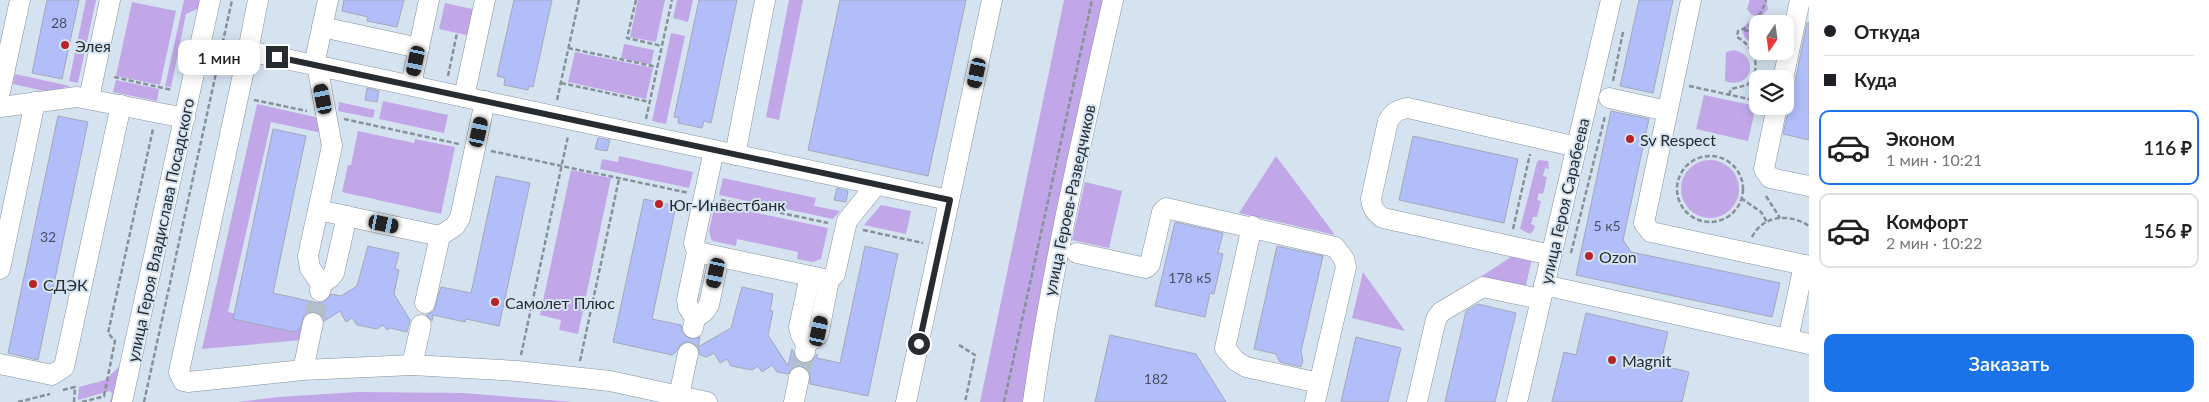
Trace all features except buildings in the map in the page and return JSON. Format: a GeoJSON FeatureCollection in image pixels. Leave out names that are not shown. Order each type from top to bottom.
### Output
{"type":"FeatureCollection","features":[{"type":"Feature","properties":{"kind":"street"},"geometry":{"type":"LineString","coordinates":[[0,92],[20,0]]}},
{"type":"Feature","properties":{"kind":"street"},"geometry":{"type":"LineString","coordinates":[[89,98],[110,0]]}},
{"type":"Feature","properties":{"kind":"street","name":"улица Героя Владислава Посадского"},"geometry":{"type":"LineString","coordinates":[[113,399],[185,118],[210,0]]}},
{"type":"Feature","properties":{"kind":"street"},"geometry":{"type":"LineString","coordinates":[[258,0],[179,372],[180,376],[188,382],[303,370],[412,365],[517,371],[610,381],[707,402]]}},
{"type":"Feature","properties":{"kind":"street"},"geometry":{"type":"LineString","coordinates":[[328,0],[315,65],[332,146],[308,263],[320,288],[334,273],[347,216]]}},
{"type":"Feature","properties":{"kind":"street"},"geometry":{"type":"LineString","coordinates":[[411,85],[430,0]]}},
{"type":"Feature","properties":{"kind":"street"},"geometry":{"type":"LineString","coordinates":[[464,97],[485,0]]}},
{"type":"Feature","properties":{"kind":"street"},"geometry":{"type":"LineString","coordinates":[[735,155],[765,0]]}},
{"type":"Feature","properties":{"kind":"street"},"geometry":{"type":"LineString","coordinates":[[906,402],[992,0]]}},
{"type":"Feature","properties":{"kind":"street","name":"улица Героев-Разведчиков"},"geometry":{"type":"LineString","coordinates":[[1033,402],[1059,240],[1112,0]]}},
{"type":"Feature","properties":{"kind":"street","name":"улица Героя Сарабеева"},"geometry":{"type":"LineString","coordinates":[[1517,402],[1542,292],[1560,258],[1576,146],[1612,0]]}},
{"type":"Feature","properties":{"kind":"street"},"geometry":{"type":"LineString","coordinates":[[1690,0],[1644,223],[1651,232],[1807,266],[1788,339]]}},
{"type":"Feature","properties":{"kind":"street"},"geometry":{"type":"LineString","coordinates":[[1785,70],[1800,0]]}},
{"type":"Feature","properties":{"kind":"street"},"geometry":{"type":"LineString","coordinates":[[322,27],[419,48]]}},
{"type":"Feature","properties":{"kind":"street"},"geometry":{"type":"LineString","coordinates":[[248,51],[950,200]]}},
{"type":"Feature","properties":{"kind":"street"},"geometry":{"type":"LineString","coordinates":[[0,107],[77,97],[185,118]]}},
{"type":"Feature","properties":{"kind":"street"},"geometry":{"type":"LineString","coordinates":[[1609,98],[1667,111]]}},
{"type":"Feature","properties":{"kind":"street"},"geometry":{"type":"LineString","coordinates":[[426,303],[440,236],[455,226],[460,218],[485,101]]}},
{"type":"Feature","properties":{"kind":"street"},"geometry":{"type":"LineString","coordinates":[[0,269],[35,102]]}},
{"type":"Feature","properties":{"kind":"street"},"geometry":{"type":"LineString","coordinates":[[0,364],[52,375],[64,367],[121,105]]}},
{"type":"Feature","properties":{"kind":"street"},"geometry":{"type":"LineString","coordinates":[[1560,258],[1382,218],[1376,214],[1372,207],[1371,199],[1388,121],[1400,109],[1408,108],[1576,146]]}},
{"type":"Feature","properties":{"kind":"street"},"geometry":{"type":"LineString","coordinates":[[1775,115],[1764,169],[1770,178],[1809,186]]}},
{"type":"Feature","properties":{"kind":"street"},"geometry":{"type":"LineString","coordinates":[[714,150],[694,243],[697,252],[687,304],[694,323],[709,305],[719,257]]}},
{"type":"Feature","properties":{"kind":"street"},"geometry":{"type":"LineString","coordinates":[[697,252],[820,278],[835,274],[850,216],[876,185]]}},
{"type":"Feature","properties":{"kind":"street"},"geometry":{"type":"LineString","coordinates":[[1077,253],[1146,268],[1150,264],[1162,212],[1166,208],[1252,226],[1330,244],[1339,250],[1346,267],[1317,393],[1246,367],[1236,361],[1225,348],[1252,226]]}},
{"type":"Feature","properties":{"kind":"street"},"geometry":{"type":"LineString","coordinates":[[318,210],[440,236]]}},
{"type":"Feature","properties":{"kind":"street"},"geometry":{"type":"LineString","coordinates":[[806,348],[799,327],[820,278]]}},
{"type":"Feature","properties":{"kind":"street"},"geometry":{"type":"LineString","coordinates":[[1417,402],[1436,319],[1441,312],[1483,286],[1542,292],[1809,344]]}},
{"type":"Feature","properties":{"kind":"street"},"geometry":{"type":"LineString","coordinates":[[303,370],[313,323]]}},
{"type":"Feature","properties":{"kind":"street"},"geometry":{"type":"LineString","coordinates":[[412,365],[421,325]]}},
{"type":"Feature","properties":{"kind":"street"},"geometry":{"type":"LineString","coordinates":[[678,396],[688,353]]}},
{"type":"Feature","properties":{"kind":"street"},"geometry":{"type":"LineString","coordinates":[[794,402],[799,377]]}},
{"type":"Feature","properties":{"kind":"path"},"geometry":{"type":"LineString","coordinates":[[146,402],[232,0]]}},
{"type":"Feature","properties":{"kind":"path"},"geometry":{"type":"LineString","coordinates":[[517,371],[561,166],[561,83],[579,0]]}},
{"type":"Feature","properties":{"kind":"path"},"geometry":{"type":"LineString","coordinates":[[636,0],[628,38],[662,46]]}},
{"type":"Feature","properties":{"kind":"path"},"geometry":{"type":"LineString","coordinates":[[643,135],[672,0]]}},
{"type":"Feature","properties":{"kind":"path"},"geometry":{"type":"LineString","coordinates":[[1004,402],[1092,0]]}},
{"type":"Feature","properties":{"kind":"path"},"geometry":{"type":"LineString","coordinates":[[1729,95],[1731,88],[1742,88],[1751,82],[1756,61],[1751,48],[1737,37],[1738,31],[1757,20],[1766,0]]}},
{"type":"Feature","properties":{"kind":"path"},"geometry":{"type":"LineString","coordinates":[[1560,258],[1609,98],[1624,27]]}},
{"type":"Feature","properties":{"kind":"path"},"geometry":{"type":"LineString","coordinates":[[1742,30],[1749,31]]}},
{"type":"Feature","properties":{"kind":"path"},"geometry":{"type":"LineString","coordinates":[[444,93],[457,33]]}},
{"type":"Feature","properties":{"kind":"path"},"geometry":{"type":"LineString","coordinates":[[568,48],[658,68]]}},
{"type":"Feature","properties":{"kind":"path"},"geometry":{"type":"LineString","coordinates":[[114,78],[172,90]]}},
{"type":"Feature","properties":{"kind":"path"},"geometry":{"type":"LineString","coordinates":[[1673,82],[1749,99]]}},
{"type":"Feature","properties":{"kind":"path"},"geometry":{"type":"LineString","coordinates":[[561,83],[650,102]]}},
{"type":"Feature","properties":{"kind":"path"},"geometry":{"type":"LineString","coordinates":[[238,97],[940,246]]}},
{"type":"Feature","properties":{"kind":"path"},"geometry":{"type":"LineString","coordinates":[[113,399],[115,341],[108,333],[157,113]]}},
{"type":"Feature","properties":{"kind":"path"},"geometry":{"type":"LineString","coordinates":[[1512,235],[1531,150]]}},
{"type":"Feature","properties":{"kind":"path"},"geometry":{"type":"LineString","coordinates":[[1700,158],[1718,158],[1726,161],[1738,172],[1742,187],[1741,198],[1730,215],[1723,219],[1707,222],[1690,216],[1684,209],[1679,201],[1677,184],[1680,175],[1692,162],[1700,158]]}},
{"type":"Feature","properties":{"kind":"path"},"geometry":{"type":"LineString","coordinates":[[576,378],[619,178]]}},
{"type":"Feature","properties":{"kind":"path"},"geometry":{"type":"LineString","coordinates":[[1741,198],[1761,212],[1767,222]]}},
{"type":"Feature","properties":{"kind":"path"},"geometry":{"type":"LineString","coordinates":[[1747,253],[1754,233],[1767,222],[1784,217],[1801,221],[1809,226]]}},
{"type":"Feature","properties":{"kind":"path"},"geometry":{"type":"LineString","coordinates":[[959,345],[975,355],[965,402]]}},
{"type":"Feature","properties":{"kind":"path"},"geometry":{"type":"LineString","coordinates":[[18,402],[75,387],[74,402]]}},
{"type":"Feature","properties":{"kind":"path"},"geometry":{"type":"LineString","coordinates":[[107,402],[109,395],[113,399]]}},
{"type":"Feature","properties":{"kind":"path"},"geometry":{"type":"LineString","coordinates":[[82,402],[113,399]]}},
{"type":"Feature","properties":{"kind":"shaded area"},"geometry":{"type":"Polygon","coordinates":[[[86,0],[96,0],[78,83],[69,81],[86,0]]]}},
{"type":"Feature","properties":{"kind":"shaded area"},"geometry":{"type":"Polygon","coordinates":[[[184,0],[201,0],[199,8],[186,14],[171,87],[165,86],[184,0]]]}},
{"type":"Feature","properties":{"kind":"shaded area"},"geometry":{"type":"Polygon","coordinates":[[[638,0],[665,0],[656,42],[630,37],[638,0]]]}},
{"type":"Feature","properties":{"kind":"shaded area"},"geometry":{"type":"Polygon","coordinates":[[[677,0],[693,0],[688,22],[673,18],[677,0]]]}},
{"type":"Feature","properties":{"kind":"shaded area"},"geometry":{"type":"Polygon","coordinates":[[[789,0],[803,0],[779,120],[766,117],[789,0]]]}},
{"type":"Feature","properties":{"kind":"shaded area"},"geometry":{"type":"Polygon","coordinates":[[[1064,0],[1113,0],[1026,402],[980,402],[1064,0]]]}},
{"type":"Feature","properties":{"kind":"shaded area"},"geometry":{"type":"Polygon","coordinates":[[[1750,0],[1766,0],[1768,9],[1763,15],[1752,15],[1747,9],[1750,0]]]}},
{"type":"Feature","properties":{"kind":"shaded area"},"geometry":{"type":"Polygon","coordinates":[[[132,2],[176,11],[160,85],[116,76],[132,2]]]}},
{"type":"Feature","properties":{"kind":"shaded area"},"geometry":{"type":"Polygon","coordinates":[[[445,3],[477,10],[471,36],[439,29],[445,3]]]}},
{"type":"Feature","properties":{"kind":"shaded area"},"geometry":{"type":"Polygon","coordinates":[[[1749,21],[1749,41],[1745,38],[1742,30],[1749,21]]]}},
{"type":"Feature","properties":{"kind":"shaded area"},"geometry":{"type":"Polygon","coordinates":[[[671,33],[685,36],[666,124],[652,121],[671,33]]]}},
{"type":"Feature","properties":{"kind":"shaded area"},"geometry":{"type":"Polygon","coordinates":[[[624,44],[654,50],[651,65],[621,58],[624,44]]]}},
{"type":"Feature","properties":{"kind":"shaded area"},"geometry":{"type":"Polygon","coordinates":[[[1734,50],[1743,54],[1748,59],[1749,72],[1741,81],[1734,83],[1725,81],[1726,52],[1734,50]]]}},
{"type":"Feature","properties":{"kind":"shaded area"},"geometry":{"type":"Polygon","coordinates":[[[575,52],[653,68],[646,99],[568,82],[575,52]]]}},
{"type":"Feature","properties":{"kind":"shaded area"},"geometry":{"type":"Polygon","coordinates":[[[15,74],[70,86],[49,92],[13,84],[15,74]]]}},
{"type":"Feature","properties":{"kind":"shaded area"},"geometry":{"type":"Polygon","coordinates":[[[116,80],[159,89],[157,101],[113,92],[116,80]]]}},
{"type":"Feature","properties":{"kind":"shaded area"},"geometry":{"type":"Polygon","coordinates":[[[1704,95],[1749,105],[1749,115],[1754,115],[1748,141],[1696,129],[1704,95]]]}},
{"type":"Feature","properties":{"kind":"shaded area"},"geometry":{"type":"Polygon","coordinates":[[[383,101],[448,115],[444,133],[379,119],[383,101]]]}},
{"type":"Feature","properties":{"kind":"shaded area"},"geometry":{"type":"Polygon","coordinates":[[[339,102],[375,110],[373,118],[338,111],[339,102]]]}},
{"type":"Feature","properties":{"kind":"shaded area"},"geometry":{"type":"Polygon","coordinates":[[[257,104],[319,118],[322,133],[271,122],[228,312],[305,329],[302,340],[202,349],[257,104]]]}},
{"type":"Feature","properties":{"kind":"shaded area"},"geometry":{"type":"Polygon","coordinates":[[[358,131],[414,143],[415,139],[455,147],[441,214],[342,192],[348,165],[351,165],[358,131]]]}},
{"type":"Feature","properties":{"kind":"shaded area"},"geometry":{"type":"Polygon","coordinates":[[[619,156],[693,172],[689,188],[600,169],[602,159],[618,162],[619,156]]]}},
{"type":"Feature","properties":{"kind":"shaded area"},"geometry":{"type":"Polygon","coordinates":[[[1276,156],[1335,235],[1239,213],[1276,156]]]}},
{"type":"Feature","properties":{"kind":"shaded area"},"geometry":{"type":"Polygon","coordinates":[[[1539,160],[1548,161],[1549,169],[1545,168],[1543,176],[1547,177],[1543,194],[1539,193],[1537,200],[1541,201],[1537,217],[1533,217],[1531,224],[1535,226],[1530,234],[1520,229],[1539,160]]]}},
{"type":"Feature","properties":{"kind":"shaded area"},"geometry":{"type":"Polygon","coordinates":[[[1704,160],[1716,160],[1731,168],[1739,183],[1739,195],[1731,210],[1716,218],[1704,218],[1689,210],[1681,195],[1681,183],[1689,168],[1704,160]]]}},
{"type":"Feature","properties":{"kind":"shaded area"},"geometry":{"type":"Polygon","coordinates":[[[571,170],[611,178],[578,334],[559,330],[561,320],[540,315],[571,170]]]}},
{"type":"Feature","properties":{"kind":"shaded area"},"geometry":{"type":"Polygon","coordinates":[[[723,178],[816,198],[814,206],[840,211],[833,219],[719,195],[723,178]]]}},
{"type":"Feature","properties":{"kind":"shaded area"},"geometry":{"type":"Polygon","coordinates":[[[1085,182],[1122,191],[1109,248],[1072,240],[1085,182]]]}},
{"type":"Feature","properties":{"kind":"shaded area"},"geometry":{"type":"Polygon","coordinates":[[[715,204],[828,228],[821,259],[813,262],[797,259],[798,252],[737,239],[736,246],[713,241],[709,231],[715,204]]]}},
{"type":"Feature","properties":{"kind":"shaded area"},"geometry":{"type":"Polygon","coordinates":[[[881,205],[911,211],[906,234],[864,225],[881,205]]]}},
{"type":"Feature","properties":{"kind":"shaded area"},"geometry":{"type":"Polygon","coordinates":[[[1520,251],[1533,254],[1525,289],[1479,278],[1520,251]]]}},
{"type":"Feature","properties":{"kind":"shaded area"},"geometry":{"type":"Polygon","coordinates":[[[1363,272],[1405,331],[1352,318],[1363,272]]]}},
{"type":"Feature","properties":{"kind":"shaded area"},"geometry":{"type":"Polygon","coordinates":[[[123,363],[114,402],[110,402],[112,394],[110,391],[78,400],[79,387],[105,380],[123,363]]]}},
{"type":"Feature","properties":{"kind":"shaded area"},"geometry":{"type":"Polygon","coordinates":[[[358,392],[464,393],[573,402],[238,402],[278,397],[358,392]]]}},
{"type":"Feature","properties":{"kind":"tunnel"},"geometry":{"type":"LineString","coordinates":[[313,323],[320,291]]}},
{"type":"Feature","properties":{"kind":"tunnel"},"geometry":{"type":"LineString","coordinates":[[799,377],[805,352]]}},
{"type":"Feature","properties":{"kind":"place","name":"Элея"},"geometry":{"type":"Point","coordinates":[65,45]}},
{"type":"Feature","properties":{"kind":"place","name":"Sv Respect"},"geometry":{"type":"Point","coordinates":[1630,139]}},
{"type":"Feature","properties":{"kind":"place","name":"Юг-Инвестбанк"},"geometry":{"type":"Point","coordinates":[659,204]}},
{"type":"Feature","properties":{"kind":"place","name":"Ozon"},"geometry":{"type":"Point","coordinates":[1589,256]}},
{"type":"Feature","properties":{"kind":"place","name":"СДЭК"},"geometry":{"type":"Point","coordinates":[33,284]}},
{"type":"Feature","properties":{"kind":"place","name":"Самолет Плюс"},"geometry":{"type":"Point","coordinates":[495,302]}},
{"type":"Feature","properties":{"kind":"place","name":"Magnit"},"geometry":{"type":"Point","coordinates":[1612,360]}},
{"type":"Feature","properties":{"kind":"route"},"geometry":{"type":"LineString","coordinates":[[277,57],[950,200],[919,344]]}}]}
